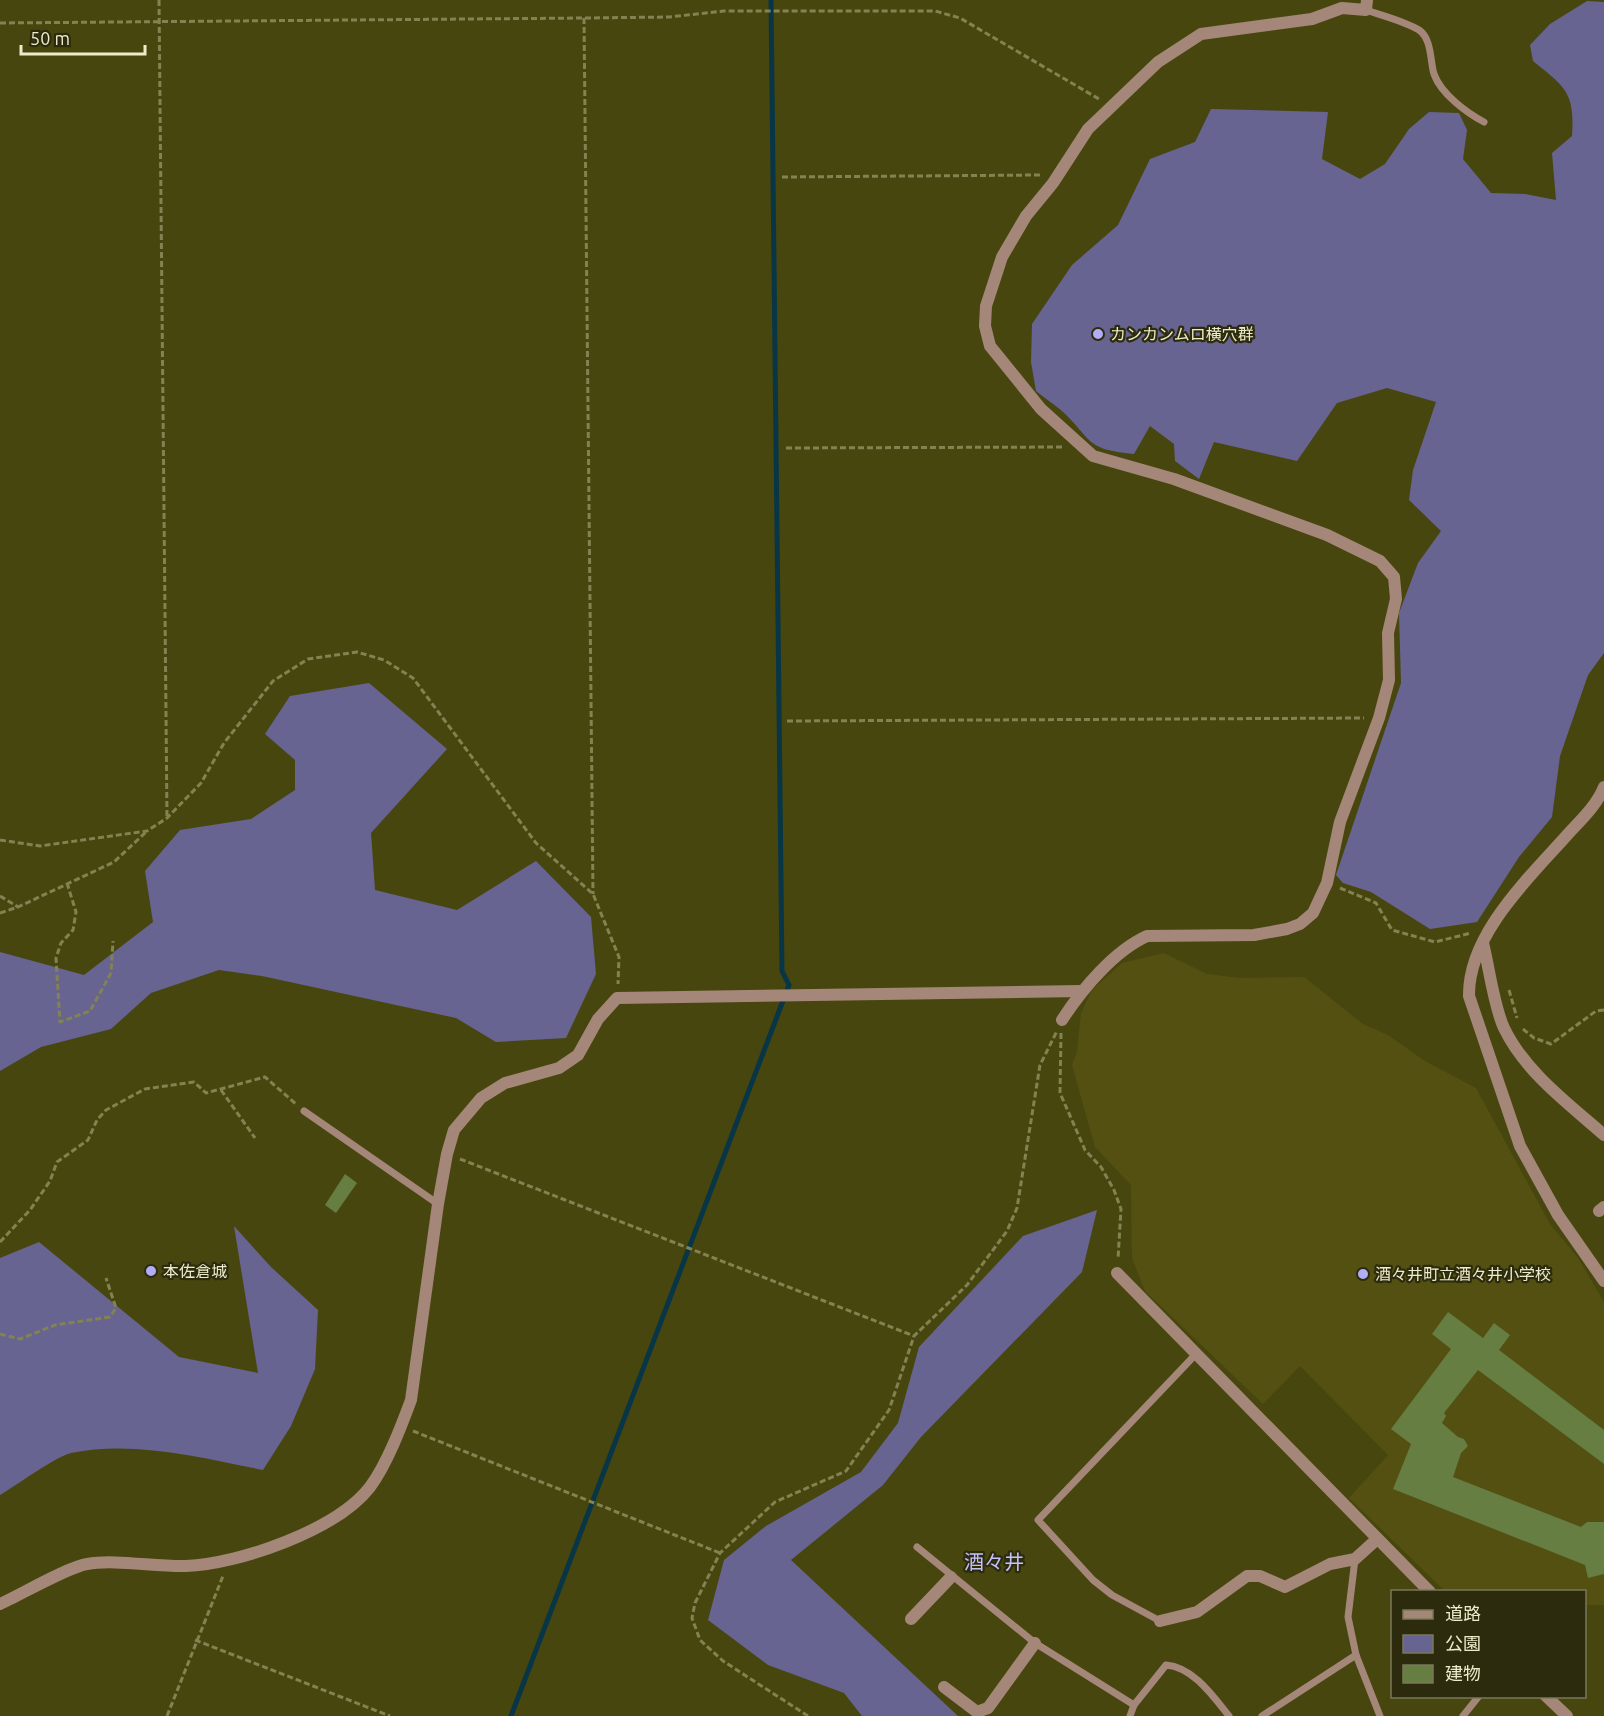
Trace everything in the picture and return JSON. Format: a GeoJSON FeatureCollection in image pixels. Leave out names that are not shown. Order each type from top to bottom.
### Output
{"type":"FeatureCollection","features":[{"type":"Feature","properties":{"kind":"street"},"geometry":{"type":"LineString","coordinates":[[1062,1020],[1081,991],[1134,942],[1147,936],[1254,935],[1287,929],[1300,924],[1320,902],[1327,883],[1340,822],[1379,718],[1389,680],[1388,633],[1396,599],[1394,577],[1380,561],[1327,535],[1174,479],[1093,456],[1041,409],[990,346],[985,326],[986,306],[1002,257],[1026,216],[1058,175],[1088,129],[1158,62],[1201,34],[1312,19],[1342,8],[1367,5]]}},
{"type":"Feature","properties":{"kind":"street"},"geometry":{"type":"LineString","coordinates":[[1604,787],[1585,815],[1507,903],[1483,943],[1469,980],[1469,996],[1510,1120],[1535,1176],[1604,1281]]}},
{"type":"Feature","properties":{"kind":"street"},"geometry":{"type":"LineString","coordinates":[[1483,943],[1504,1028],[1526,1060],[1552,1089],[1604,1135]]}},
{"type":"Feature","properties":{"kind":"street"},"geometry":{"type":"LineString","coordinates":[[0,1604],[86,1564],[187,1566],[229,1562],[301,1536],[340,1513],[369,1487],[401,1426],[411,1400],[438,1204],[454,1130],[481,1098],[505,1083],[559,1068],[578,1055],[598,1019],[617,998],[1081,991]]}},
{"type":"Feature","properties":{"kind":"street"},"geometry":{"type":"LineString","coordinates":[[1117,1273],[1376,1540],[1428,1590]]}},
{"type":"Feature","properties":{"kind":"street"},"geometry":{"type":"LineString","coordinates":[[1160,1621],[1197,1612],[1247,1576],[1260,1576],[1286,1587],[1330,1564],[1355,1559],[1376,1540]]}},
{"type":"Feature","properties":{"kind":"street"},"geometry":{"type":"LineString","coordinates":[[911,1619],[951,1576]]}},
{"type":"Feature","properties":{"kind":"street"},"geometry":{"type":"LineString","coordinates":[[944,1687],[977,1712],[988,1708],[1035,1643]]}},
{"type":"Feature","properties":{"kind":"street"},"geometry":{"type":"LineString","coordinates":[[1548,1698],[1568,1716]]}},
{"type":"Feature","properties":{"kind":"lane"},"geometry":{"type":"LineString","coordinates":[[1367,5],[1421,31],[1428,42],[1435,75],[1442,87],[1471,115],[1484,122]]}},
{"type":"Feature","properties":{"kind":"lane"},"geometry":{"type":"LineString","coordinates":[[304,1111],[438,1204]]}},
{"type":"Feature","properties":{"kind":"lane"},"geometry":{"type":"LineString","coordinates":[[1160,1621],[1112,1595],[1093,1580],[1038,1520],[1196,1354]]}},
{"type":"Feature","properties":{"kind":"lane"},"geometry":{"type":"LineString","coordinates":[[916,1547],[1035,1643],[1134,1705]]}},
{"type":"Feature","properties":{"kind":"lane"},"geometry":{"type":"LineString","coordinates":[[1355,1559],[1348,1617],[1356,1655],[1380,1716]]}},
{"type":"Feature","properties":{"kind":"lane"},"geometry":{"type":"LineString","coordinates":[[1262,1716],[1356,1655]]}},
{"type":"Feature","properties":{"kind":"lane"},"geometry":{"type":"LineString","coordinates":[[1130,1716],[1134,1705],[1166,1665],[1178,1666],[1208,1690],[1229,1716]]}},
{"type":"Feature","properties":{"kind":"lane"},"geometry":{"type":"LineString","coordinates":[[1463,1716],[1477,1698]]}},
{"type":"Feature","properties":{"kind":"path"},"geometry":{"type":"LineString","coordinates":[[159,0],[167,818]]}},
{"type":"Feature","properties":{"kind":"path"},"geometry":{"type":"LineString","coordinates":[[0,23],[669,17],[724,11],[935,11],[960,18],[1110,106]]}},
{"type":"Feature","properties":{"kind":"path"},"geometry":{"type":"LineString","coordinates":[[584,18],[593,894],[619,957],[617,998]]}},
{"type":"Feature","properties":{"kind":"path"},"geometry":{"type":"LineString","coordinates":[[782,177],[1058,175]]}},
{"type":"Feature","properties":{"kind":"path"},"geometry":{"type":"LineString","coordinates":[[786,448],[1084,447]]}},
{"type":"Feature","properties":{"kind":"path"},"geometry":{"type":"LineString","coordinates":[[0,913],[18,908],[114,862],[147,831],[167,818],[201,783],[224,742],[273,681],[308,659],[357,652],[384,660],[412,678],[536,843],[593,894]]}},
{"type":"Feature","properties":{"kind":"path"},"geometry":{"type":"LineString","coordinates":[[787,721],[1379,718]]}},
{"type":"Feature","properties":{"kind":"path"},"geometry":{"type":"LineString","coordinates":[[0,840],[40,846],[147,831]]}},
{"type":"Feature","properties":{"kind":"path"},"geometry":{"type":"LineString","coordinates":[[67,883],[76,912],[73,930],[61,943],[56,958],[60,1022],[90,1011],[111,973],[113,941]]}},
{"type":"Feature","properties":{"kind":"path"},"geometry":{"type":"LineString","coordinates":[[1327,883],[1376,903],[1392,930],[1435,942],[1491,928]]}},
{"type":"Feature","properties":{"kind":"path"},"geometry":{"type":"LineString","coordinates":[[0,896],[18,908]]}},
{"type":"Feature","properties":{"kind":"path"},"geometry":{"type":"LineString","coordinates":[[1508,985],[1523,1030],[1542,1042],[1551,1044],[1558,1041],[1596,1011],[1604,1010]]}},
{"type":"Feature","properties":{"kind":"path"},"geometry":{"type":"LineString","coordinates":[[1062,1020],[1060,1093],[1085,1150],[1101,1167],[1114,1190],[1121,1209],[1117,1273]]}},
{"type":"Feature","properties":{"kind":"path"},"geometry":{"type":"LineString","coordinates":[[808,1716],[723,1661],[700,1640],[692,1618],[695,1603],[720,1553],[775,1502],[846,1472],[889,1410],[914,1336],[967,1285],[1007,1231],[1017,1208],[1040,1065],[1062,1020]]}},
{"type":"Feature","properties":{"kind":"path"},"geometry":{"type":"LineString","coordinates":[[0,1242],[30,1210],[50,1181],[57,1162],[88,1140],[97,1120],[106,1110],[145,1089],[194,1082],[206,1093],[265,1077],[304,1111]]}},
{"type":"Feature","properties":{"kind":"path"},"geometry":{"type":"LineString","coordinates":[[221,1090],[255,1138]]}},
{"type":"Feature","properties":{"kind":"path"},"geometry":{"type":"LineString","coordinates":[[447,1154],[914,1336]]}},
{"type":"Feature","properties":{"kind":"path"},"geometry":{"type":"LineString","coordinates":[[0,1334],[20,1339],[55,1325],[110,1317],[116,1308],[106,1278]]}},
{"type":"Feature","properties":{"kind":"path"},"geometry":{"type":"LineString","coordinates":[[401,1426],[720,1553]]}},
{"type":"Feature","properties":{"kind":"path"},"geometry":{"type":"LineString","coordinates":[[167,1716],[195,1640],[229,1562]]}},
{"type":"Feature","properties":{"kind":"path"},"geometry":{"type":"LineString","coordinates":[[195,1640],[390,1716]]}},
{"type":"Feature","properties":{"kind":"shaded area","name":"酒々井町立酒々井小学校"},"geometry":{"type":"Polygon","coordinates":[[[1164,953],[1207,974],[1240,978],[1304,977],[1363,1024],[1388,1035],[1425,1061],[1476,1088],[1550,1224],[1578,1258],[1604,1302],[1604,1605],[1586,1605],[1586,1590],[1444,1590],[1349,1498],[1388,1455],[1300,1366],[1263,1404],[1145,1291],[1132,1258],[1131,1185],[1095,1147],[1072,1065],[1077,1051],[1081,1013],[1092,990],[1122,963],[1164,953]]]}},
{"type":"Feature","properties":{"kind":"green space"},"geometry":{"type":"Polygon","coordinates":[[[1587,1],[1604,2],[1604,653],[1588,675],[1560,756],[1552,817],[1519,857],[1477,922],[1430,929],[1371,892],[1343,883],[1336,875],[1401,683],[1399,613],[1418,563],[1441,531],[1409,500],[1413,470],[1436,402],[1387,388],[1337,403],[1297,461],[1214,442],[1199,479],[1175,461],[1174,444],[1150,426],[1134,454],[1106,449],[1091,442],[1062,411],[1036,391],[1031,362],[1032,324],[1072,265],[1118,225],[1150,159],[1195,142],[1211,109],[1328,112],[1322,159],[1360,179],[1385,164],[1409,129],[1429,112],[1459,113],[1467,130],[1463,159],[1491,193],[1525,194],[1556,200],[1552,153],[1572,136],[1572,109],[1566,92],[1533,61],[1530,45],[1550,24],[1587,1]]]}},
{"type":"Feature","properties":{"kind":"green space"},"geometry":{"type":"Polygon","coordinates":[[[369,683],[447,749],[371,833],[375,890],[457,910],[536,861],[591,917],[596,974],[566,1038],[496,1042],[456,1018],[262,976],[219,970],[151,993],[111,1029],[41,1047],[0,1071],[0,952],[84,975],[153,922],[145,871],[180,830],[251,819],[295,790],[295,760],[265,734],[290,696],[369,683]]]}},
{"type":"Feature","properties":{"kind":"green space"},"geometry":{"type":"Polygon","coordinates":[[[1097,1210],[1082,1272],[921,1437],[883,1485],[791,1560],[958,1716],[862,1716],[844,1693],[768,1665],[708,1620],[724,1560],[766,1526],[861,1472],[898,1423],[919,1347],[1023,1236],[1097,1210]]]}},
{"type":"Feature","properties":{"kind":"green space"},"geometry":{"type":"Polygon","coordinates":[[[234,1226],[271,1267],[318,1310],[315,1369],[291,1426],[263,1470],[168,1452],[119,1448],[95,1450],[64,1456],[0,1495],[0,1258],[39,1242],[179,1357],[258,1373],[234,1226]]]}},
{"type":"Feature","properties":{"kind":"building"},"geometry":{"type":"Polygon","coordinates":[[[345,1174],[357,1183],[336,1213],[325,1205],[345,1174]]]}},
{"type":"Feature","properties":{"kind":"building"},"geometry":{"type":"Polygon","coordinates":[[[1448,1312],[1483,1338],[1494,1323],[1510,1335],[1499,1350],[1604,1430],[1604,1464],[1478,1370],[1444,1413],[1446,1416],[1442,1423],[1458,1437],[1464,1439],[1468,1446],[1461,1453],[1453,1477],[1581,1527],[1587,1522],[1604,1522],[1604,1574],[1588,1578],[1585,1565],[1393,1489],[1411,1444],[1391,1429],[1451,1349],[1432,1334],[1448,1312]]]}},
{"type":"Feature","properties":{"kind":"waterway"},"geometry":{"type":"LineString","coordinates":[[511,1716],[789,985],[782,971],[771,0]]}},
{"type":"Feature","properties":{"kind":"place","name":"カンカンムロ横穴群"},"geometry":{"type":"Point","coordinates":[1098,334]}},
{"type":"Feature","properties":{"kind":"place","name":"本佐倉城"},"geometry":{"type":"Point","coordinates":[151,1271]}},
{"type":"Feature","properties":{"kind":"place","name":"酒々井町立酒々井小学校"},"geometry":{"type":"Point","coordinates":[1363,1274]}},
{"type":"Feature","properties":{"kind":"district","name":"酒々井"},"geometry":{"type":"Point","coordinates":[994,1562]}}]}
